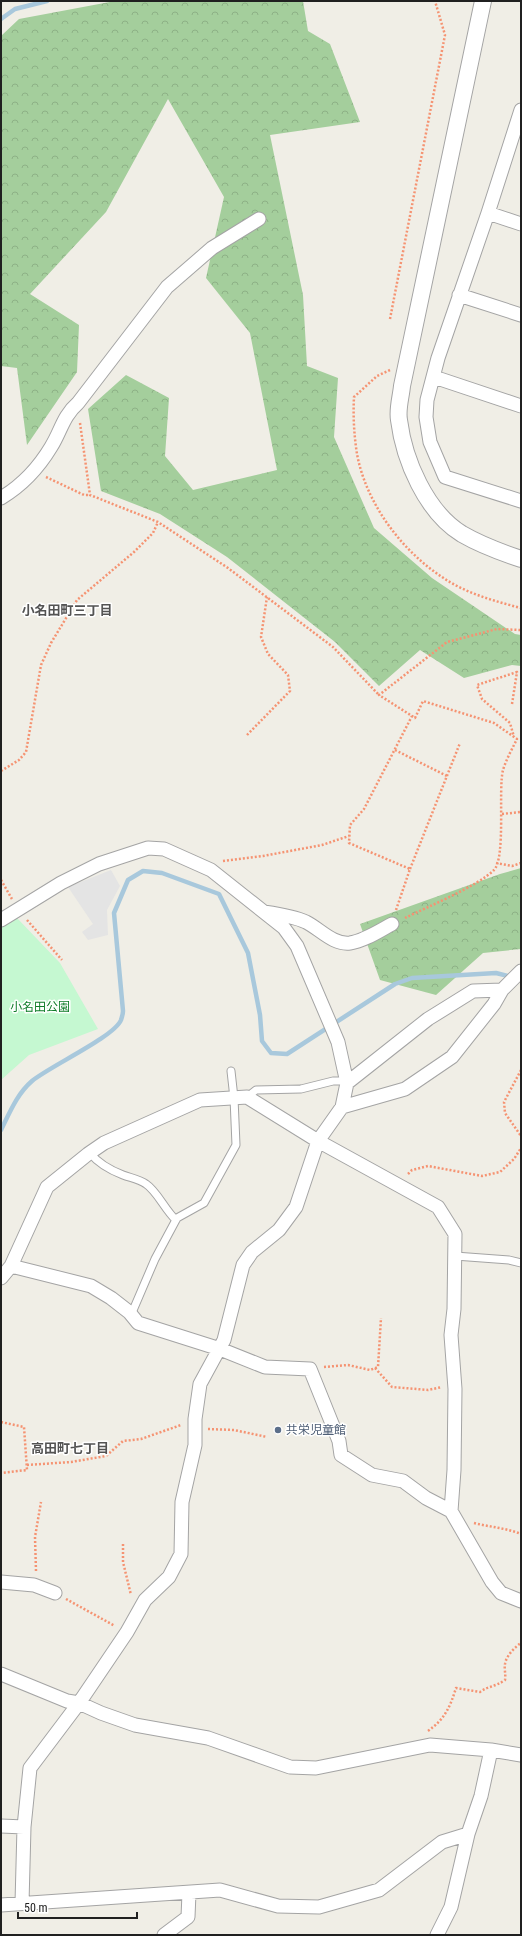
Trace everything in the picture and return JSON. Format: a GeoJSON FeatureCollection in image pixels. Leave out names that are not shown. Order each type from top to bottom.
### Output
{"type":"FeatureCollection","features":[{"type":"Feature","properties":{"kind":"street"},"geometry":{"type":"LineString","coordinates":[[483,1],[404,373],[398,418],[408,460],[430,504],[460,533],[490,548],[521,559]]}},
{"type":"Feature","properties":{"kind":"street"},"geometry":{"type":"LineString","coordinates":[[521,110],[517,133],[459,295],[434,377],[428,400],[426,417],[430,442],[445,477],[521,501]]}},
{"type":"Feature","properties":{"kind":"street"},"geometry":{"type":"LineString","coordinates":[[488,213],[521,224]]}},
{"type":"Feature","properties":{"kind":"street"},"geometry":{"type":"LineString","coordinates":[[1,498],[27,478],[34,470],[51,448],[67,412],[78,403],[167,287],[212,248],[259,219]]}},
{"type":"Feature","properties":{"kind":"street"},"geometry":{"type":"LineString","coordinates":[[459,295],[521,315]]}},
{"type":"Feature","properties":{"kind":"street"},"geometry":{"type":"LineString","coordinates":[[434,377],[521,406]]}},
{"type":"Feature","properties":{"kind":"street"},"geometry":{"type":"LineString","coordinates":[[1,920],[61,883],[100,864],[148,848],[164,849],[211,870],[284,928],[297,946],[335,1035],[346,1082],[342,1107],[318,1141],[296,1207],[279,1230],[252,1252],[243,1265],[224,1340],[200,1384],[195,1424],[195,1445],[182,1502],[181,1554],[169,1577],[145,1600],[127,1632],[79,1703],[30,1768],[24,1827],[22,1903]]}},
{"type":"Feature","properties":{"kind":"street"},"geometry":{"type":"LineString","coordinates":[[264,912],[284,914],[306,922],[327,937],[348,943],[363,939],[392,924]]}},
{"type":"Feature","properties":{"kind":"street"},"geometry":{"type":"LineString","coordinates":[[342,1107],[405,1089],[452,1057],[494,1004],[504,988],[521,971]]}},
{"type":"Feature","properties":{"kind":"street"},"geometry":{"type":"LineString","coordinates":[[346,1082],[428,1019],[473,991],[504,988]]}},
{"type":"Feature","properties":{"kind":"street"},"geometry":{"type":"LineString","coordinates":[[1,1278],[11,1266],[47,1187],[90,1153],[104,1143],[200,1100],[241,1098],[438,1207],[455,1234],[454,1309],[451,1335],[455,1388],[452,1514]]}},
{"type":"Feature","properties":{"kind":"street"},"geometry":{"type":"LineString","coordinates":[[11,1266],[91,1286],[111,1298],[138,1323],[220,1349],[265,1368],[310,1368],[339,1441],[341,1455],[372,1475],[403,1481],[426,1498],[452,1514],[492,1582],[501,1593],[521,1601]]}},
{"type":"Feature","properties":{"kind":"street"},"geometry":{"type":"LineString","coordinates":[[1,1582],[37,1586],[56,1593]]}},
{"type":"Feature","properties":{"kind":"street"},"geometry":{"type":"LineString","coordinates":[[1,1674],[67,1701],[79,1703],[101,1713],[135,1725],[208,1738],[290,1767],[316,1768],[406,1749],[430,1746],[491,1750],[521,1755]]}},
{"type":"Feature","properties":{"kind":"street"},"geometry":{"type":"LineString","coordinates":[[437,1935],[451,1907],[468,1834],[481,1796],[491,1750]]}},
{"type":"Feature","properties":{"kind":"street"},"geometry":{"type":"LineString","coordinates":[[1,1826],[24,1827]]}},
{"type":"Feature","properties":{"kind":"street"},"geometry":{"type":"LineString","coordinates":[[1,1905],[220,1890],[278,1906],[319,1907],[379,1890],[442,1842],[468,1834]]}},
{"type":"Feature","properties":{"kind":"street"},"geometry":{"type":"LineString","coordinates":[[164,1935],[188,1917],[189,1893]]}},
{"type":"Feature","properties":{"kind":"lane"},"geometry":{"type":"LineString","coordinates":[[131,1315],[155,1259],[176,1220],[204,1203],[236,1145],[241,1098],[232,1071]]}},
{"type":"Feature","properties":{"kind":"lane"},"geometry":{"type":"LineString","coordinates":[[241,1098],[256,1090],[301,1089],[334,1081],[346,1082]]}},
{"type":"Feature","properties":{"kind":"lane"},"geometry":{"type":"LineString","coordinates":[[90,1153],[97,1162],[148,1185],[167,1212],[176,1220]]}},
{"type":"Feature","properties":{"kind":"lane"},"geometry":{"type":"LineString","coordinates":[[455,1256],[509,1260],[521,1263]]}},
{"type":"Feature","properties":{"kind":"path"},"geometry":{"type":"LineString","coordinates":[[390,319],[445,35],[435,1]]}},
{"type":"Feature","properties":{"kind":"path"},"geometry":{"type":"LineString","coordinates":[[404,373],[388,370],[378,376],[354,397],[353,426],[357,456],[368,491],[390,528],[417,558],[442,577],[469,591],[521,608]]}},
{"type":"Feature","properties":{"kind":"path"},"geometry":{"type":"LineString","coordinates":[[78,403],[90,495]]}},
{"type":"Feature","properties":{"kind":"path"},"geometry":{"type":"LineString","coordinates":[[34,470],[84,495],[90,495],[158,522],[228,568],[334,647],[379,695],[415,718],[423,701],[494,723],[514,738]]}},
{"type":"Feature","properties":{"kind":"path"},"geometry":{"type":"LineString","coordinates":[[1,771],[19,760],[26,752],[42,665],[51,643],[77,600],[134,552],[153,533],[158,522]]}},
{"type":"Feature","properties":{"kind":"path"},"geometry":{"type":"LineString","coordinates":[[247,735],[290,691],[288,675],[268,654],[261,638],[267,597]]}},
{"type":"Feature","properties":{"kind":"path"},"geometry":{"type":"LineString","coordinates":[[379,695],[447,642],[497,629],[521,630]]}},
{"type":"Feature","properties":{"kind":"path"},"geometry":{"type":"LineString","coordinates":[[392,924],[482,879],[495,869],[502,814],[503,771],[516,739],[514,738],[510,723],[482,699],[477,685],[517,672],[512,704]]}},
{"type":"Feature","properties":{"kind":"path"},"geometry":{"type":"LineString","coordinates":[[410,869],[349,843],[349,836],[350,825],[364,809],[412,716]]}},
{"type":"Feature","properties":{"kind":"path"},"geometry":{"type":"LineString","coordinates":[[392,924],[410,869],[460,743]]}},
{"type":"Feature","properties":{"kind":"path"},"geometry":{"type":"LineString","coordinates":[[395,750],[447,776]]}},
{"type":"Feature","properties":{"kind":"path"},"geometry":{"type":"LineString","coordinates":[[502,814],[521,812]]}},
{"type":"Feature","properties":{"kind":"path"},"geometry":{"type":"LineString","coordinates":[[221,860],[262,856],[322,845],[349,836]]}},
{"type":"Feature","properties":{"kind":"path"},"geometry":{"type":"LineString","coordinates":[[496,863],[512,866],[521,863]]}},
{"type":"Feature","properties":{"kind":"path"},"geometry":{"type":"LineString","coordinates":[[1,880],[18,910],[62,960]]}},
{"type":"Feature","properties":{"kind":"path"},"geometry":{"type":"LineString","coordinates":[[521,1070],[504,1102],[505,1113],[521,1136]]}},
{"type":"Feature","properties":{"kind":"path"},"geometry":{"type":"LineString","coordinates":[[399,1186],[412,1170],[428,1166],[482,1176],[500,1172],[514,1159],[521,1148]]}},
{"type":"Feature","properties":{"kind":"path"},"geometry":{"type":"LineString","coordinates":[[310,1368],[348,1365],[370,1370],[378,1367],[381,1318]]}},
{"type":"Feature","properties":{"kind":"path"},"geometry":{"type":"LineString","coordinates":[[375,1368],[392,1388],[428,1390],[443,1387],[455,1388]]}},
{"type":"Feature","properties":{"kind":"path"},"geometry":{"type":"LineString","coordinates":[[1,1422],[24,1427],[27,1465],[27,1470],[1,1473]]}},
{"type":"Feature","properties":{"kind":"path"},"geometry":{"type":"LineString","coordinates":[[27,1465],[71,1462],[106,1456],[123,1441],[141,1439],[195,1424],[267,1437]]}},
{"type":"Feature","properties":{"kind":"path"},"geometry":{"type":"LineString","coordinates":[[37,1586],[35,1537],[41,1502]]}},
{"type":"Feature","properties":{"kind":"path"},"geometry":{"type":"LineString","coordinates":[[452,1514],[496,1528],[509,1529],[521,1534]]}},
{"type":"Feature","properties":{"kind":"path"},"geometry":{"type":"LineString","coordinates":[[123,1544],[123,1562],[135,1617]]}},
{"type":"Feature","properties":{"kind":"path"},"geometry":{"type":"LineString","coordinates":[[56,1593],[127,1632]]}},
{"type":"Feature","properties":{"kind":"path"},"geometry":{"type":"LineString","coordinates":[[406,1749],[409,1742],[440,1722],[449,1709],[456,1688],[480,1692],[486,1687],[495,1687],[505,1680],[507,1673],[505,1664],[509,1656],[521,1643]]}},
{"type":"Feature","properties":{"kind":"green space"},"geometry":{"type":"Polygon","coordinates":[[[115,1],[303,1],[308,31],[330,44],[360,122],[270,135],[303,295],[307,366],[338,378],[334,437],[374,528],[432,578],[515,634],[521,635],[521,666],[512,665],[464,678],[420,650],[379,686],[335,642],[227,557],[160,514],[101,491],[88,409],[126,375],[169,398],[165,456],[193,490],[277,470],[250,333],[206,278],[224,197],[168,99],[106,212],[30,294],[79,325],[77,372],[27,445],[17,368],[1,366],[1,36],[19,19],[115,1]]]}},
{"type":"Feature","properties":{"kind":"green space"},"geometry":{"type":"Polygon","coordinates":[[[521,868],[521,949],[483,953],[436,995],[380,980],[360,924],[500,874],[521,868]]]}},
{"type":"Feature","properties":{"kind":"green space","name":"小名田公園"},"geometry":{"type":"Polygon","coordinates":[[[17,918],[60,963],[98,1029],[29,1055],[1,1080],[1,927],[17,918]]]}},
{"type":"Feature","properties":{"kind":"shaded area"},"geometry":{"type":"Polygon","coordinates":[[[111,870],[120,886],[107,910],[108,935],[88,940],[82,932],[93,924],[68,887],[111,870]]]}},
{"type":"Feature","properties":{"kind":"waterway"},"geometry":{"type":"LineString","coordinates":[[1,19],[15,9],[47,1]]}},
{"type":"Feature","properties":{"kind":"waterway"},"geometry":{"type":"LineString","coordinates":[[1,1130],[18,1097],[32,1081],[107,1035],[121,1020],[123,1011],[114,913],[128,880],[143,871],[162,873],[219,894],[248,953],[260,1015],[262,1041],[271,1053],[287,1054],[395,984],[412,978],[496,973],[512,977]]}},
{"type":"Feature","properties":{"kind":"place","name":"共栄児童館"},"geometry":{"type":"Point","coordinates":[278,1430]}},
{"type":"Feature","properties":{"kind":"district","name":"小名田町三丁目"},"geometry":{"type":"Point","coordinates":[67,610]}},
{"type":"Feature","properties":{"kind":"district","name":"高田町七丁目"},"geometry":{"type":"Point","coordinates":[70,1448]}}]}
